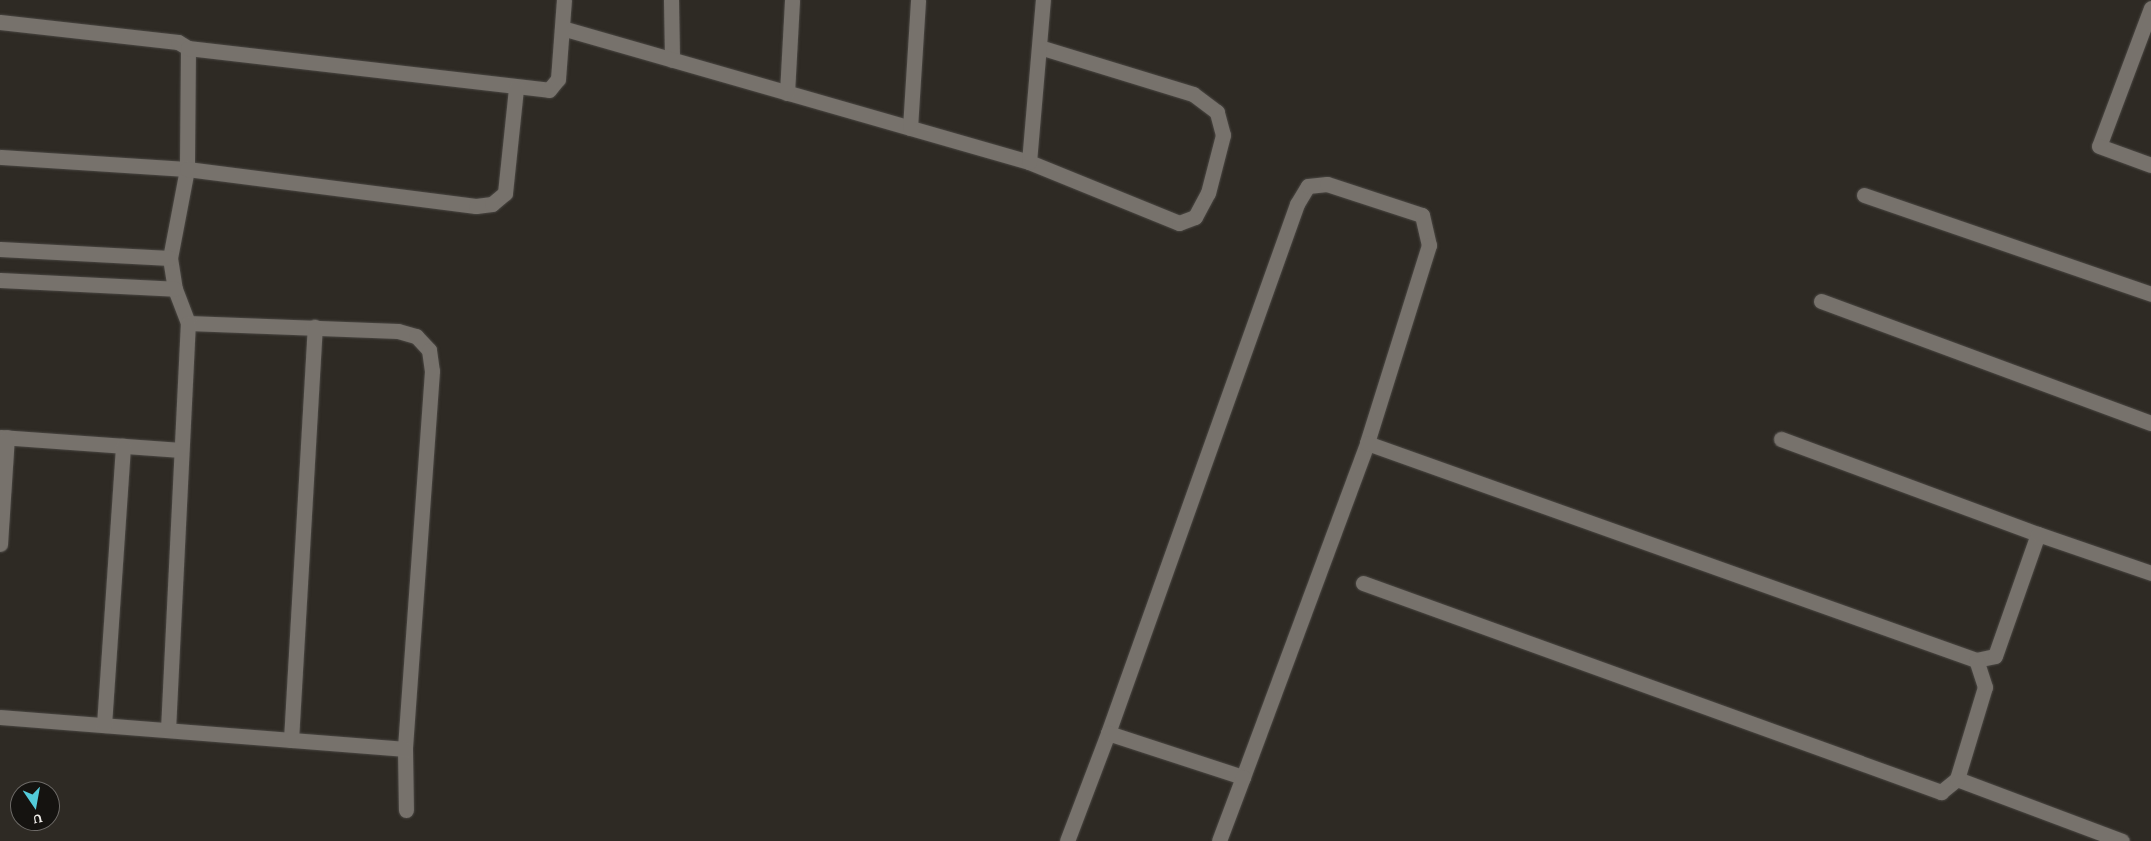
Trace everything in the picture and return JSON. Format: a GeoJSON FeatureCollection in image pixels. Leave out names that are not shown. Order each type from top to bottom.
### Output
{"type":"FeatureCollection","features":[{"type":"Feature","properties":{"kind":"street"},"geometry":{"type":"LineString","coordinates":[[0,22],[178,42],[188,48],[516,88],[549,90],[558,79],[564,0]]}},
{"type":"Feature","properties":{"kind":"street"},"geometry":{"type":"LineString","coordinates":[[671,0],[672,60]]}},
{"type":"Feature","properties":{"kind":"street"},"geometry":{"type":"LineString","coordinates":[[787,93],[792,0]]}},
{"type":"Feature","properties":{"kind":"street"},"geometry":{"type":"LineString","coordinates":[[910,128],[918,0]]}},
{"type":"Feature","properties":{"kind":"street"},"geometry":{"type":"LineString","coordinates":[[1029,162],[1044,0]]}},
{"type":"Feature","properties":{"kind":"street"},"geometry":{"type":"LineString","coordinates":[[2151,8],[2147,30],[2098,146],[2151,166]]}},
{"type":"Feature","properties":{"kind":"street"},"geometry":{"type":"LineString","coordinates":[[562,28],[1029,162],[1179,224],[1195,218],[1208,193],[1223,135],[1217,112],[1193,94],[1039,47]]}},
{"type":"Feature","properties":{"kind":"street"},"geometry":{"type":"LineString","coordinates":[[168,730],[188,323],[175,289],[170,258],[187,169],[188,48]]}},
{"type":"Feature","properties":{"kind":"street"},"geometry":{"type":"LineString","coordinates":[[0,157],[187,169],[476,206],[492,204],[505,193],[516,88]]}},
{"type":"Feature","properties":{"kind":"street"},"geometry":{"type":"LineString","coordinates":[[1067,841],[1108,733],[1297,204],[1308,186],[1327,184],[1422,215],[1430,245],[1367,442],[1219,841]]}},
{"type":"Feature","properties":{"kind":"street"},"geometry":{"type":"LineString","coordinates":[[1864,195],[2151,294]]}},
{"type":"Feature","properties":{"kind":"street"},"geometry":{"type":"LineString","coordinates":[[0,249],[170,258]]}},
{"type":"Feature","properties":{"kind":"street"},"geometry":{"type":"LineString","coordinates":[[0,280],[175,289]]}},
{"type":"Feature","properties":{"kind":"street"},"geometry":{"type":"LineString","coordinates":[[1821,301],[2151,423]]}},
{"type":"Feature","properties":{"kind":"street"},"geometry":{"type":"LineString","coordinates":[[188,323],[398,331],[416,336],[429,350],[432,371],[405,749],[406,810]]}},
{"type":"Feature","properties":{"kind":"street"},"geometry":{"type":"LineString","coordinates":[[291,740],[315,327]]}},
{"type":"Feature","properties":{"kind":"street"},"geometry":{"type":"LineString","coordinates":[[0,544],[3,437],[181,450]]}},
{"type":"Feature","properties":{"kind":"street"},"geometry":{"type":"LineString","coordinates":[[1782,439],[2151,574]]}},
{"type":"Feature","properties":{"kind":"street"},"geometry":{"type":"LineString","coordinates":[[1367,442],[1976,660],[1995,656],[2038,534]]}},
{"type":"Feature","properties":{"kind":"street"},"geometry":{"type":"LineString","coordinates":[[104,725],[123,446]]}},
{"type":"Feature","properties":{"kind":"street"},"geometry":{"type":"LineString","coordinates":[[1363,584],[1941,792],[1957,779],[1985,687],[1976,660]]}},
{"type":"Feature","properties":{"kind":"street"},"geometry":{"type":"LineString","coordinates":[[0,716],[405,749]]}},
{"type":"Feature","properties":{"kind":"street"},"geometry":{"type":"LineString","coordinates":[[1108,733],[1243,777]]}},
{"type":"Feature","properties":{"kind":"street"},"geometry":{"type":"LineString","coordinates":[[1957,779],[2122,841]]}}]}
